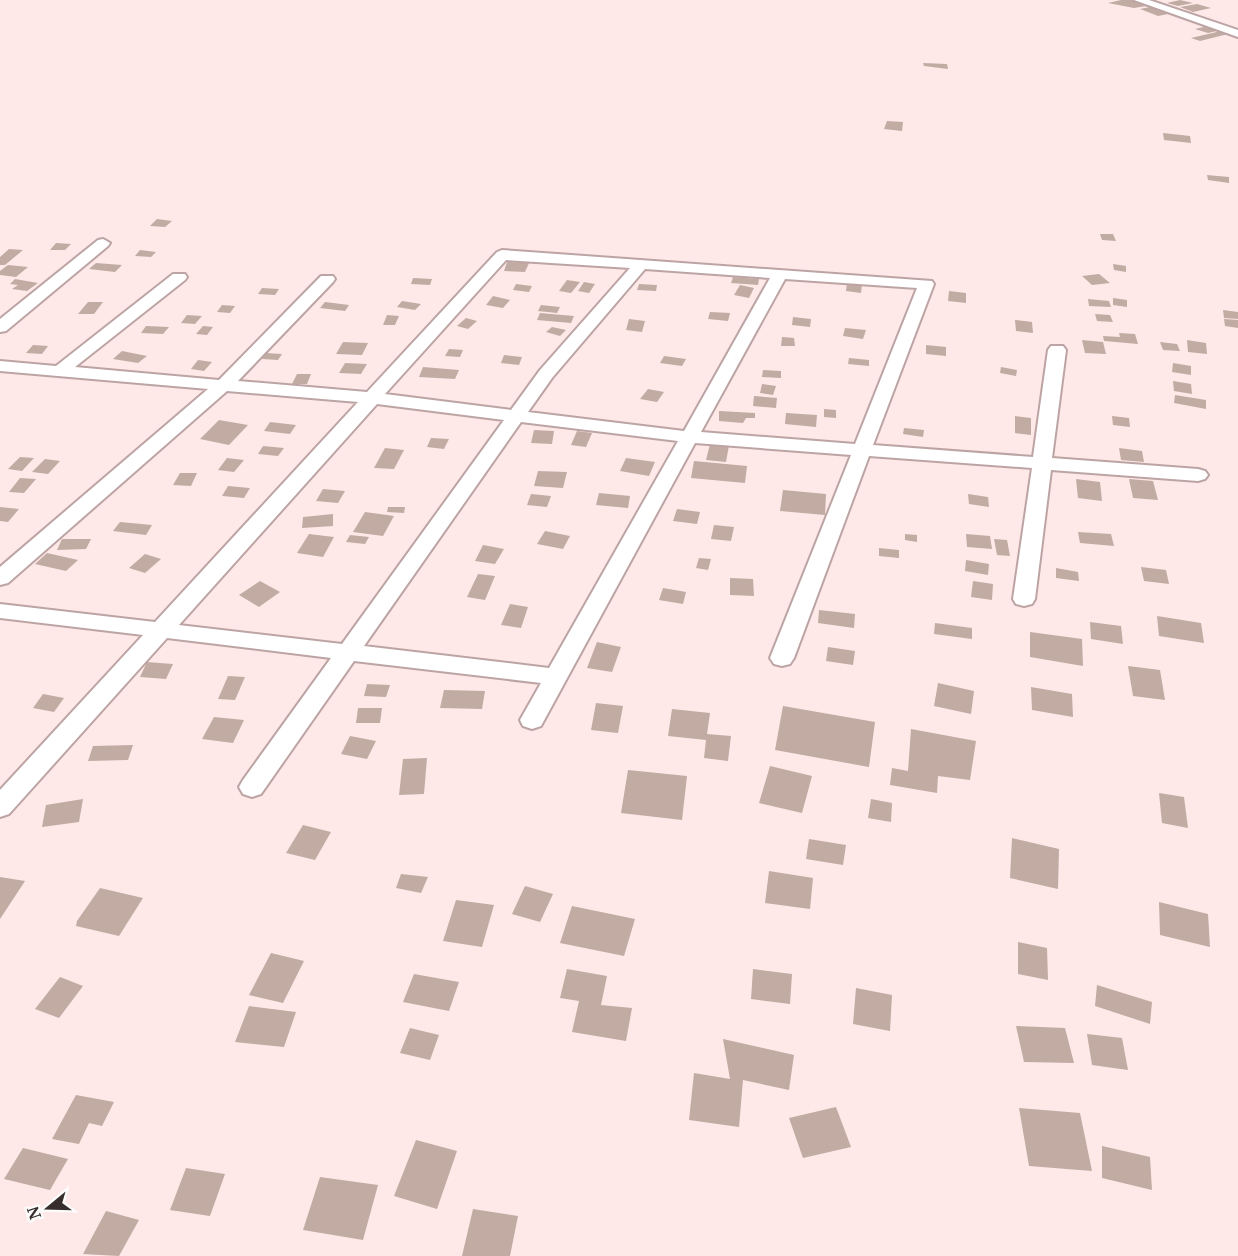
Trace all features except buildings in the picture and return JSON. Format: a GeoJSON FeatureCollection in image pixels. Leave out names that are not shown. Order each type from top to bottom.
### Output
{"type":"FeatureCollection","features":[{"type":"Feature","properties":{"kind":"street"},"geometry":{"type":"LineString","coordinates":[[1139,0],[1238,34]]}},
{"type":"Feature","properties":{"kind":"street"},"geometry":{"type":"LineString","coordinates":[[0,327],[103,243]]}},
{"type":"Feature","properties":{"kind":"street"},"geometry":{"type":"LineString","coordinates":[[0,807],[502,255],[926,284],[782,658]]}},
{"type":"Feature","properties":{"kind":"street"},"geometry":{"type":"LineString","coordinates":[[252,787],[546,375],[641,265]]}},
{"type":"Feature","properties":{"kind":"street"},"geometry":{"type":"LineString","coordinates":[[532,720],[780,274]]}},
{"type":"Feature","properties":{"kind":"street"},"geometry":{"type":"LineString","coordinates":[[60,371],[179,277]]}},
{"type":"Feature","properties":{"kind":"street"},"geometry":{"type":"LineString","coordinates":[[0,578],[237,373],[327,279]]}},
{"type":"Feature","properties":{"kind":"street"},"geometry":{"type":"LineString","coordinates":[[1024,599],[1057,350]]}},
{"type":"Feature","properties":{"kind":"street"},"geometry":{"type":"LineString","coordinates":[[0,366],[372,398],[689,437],[1198,475]]}},
{"type":"Feature","properties":{"kind":"street"},"geometry":{"type":"LineString","coordinates":[[0,611],[556,677]]}}]}
